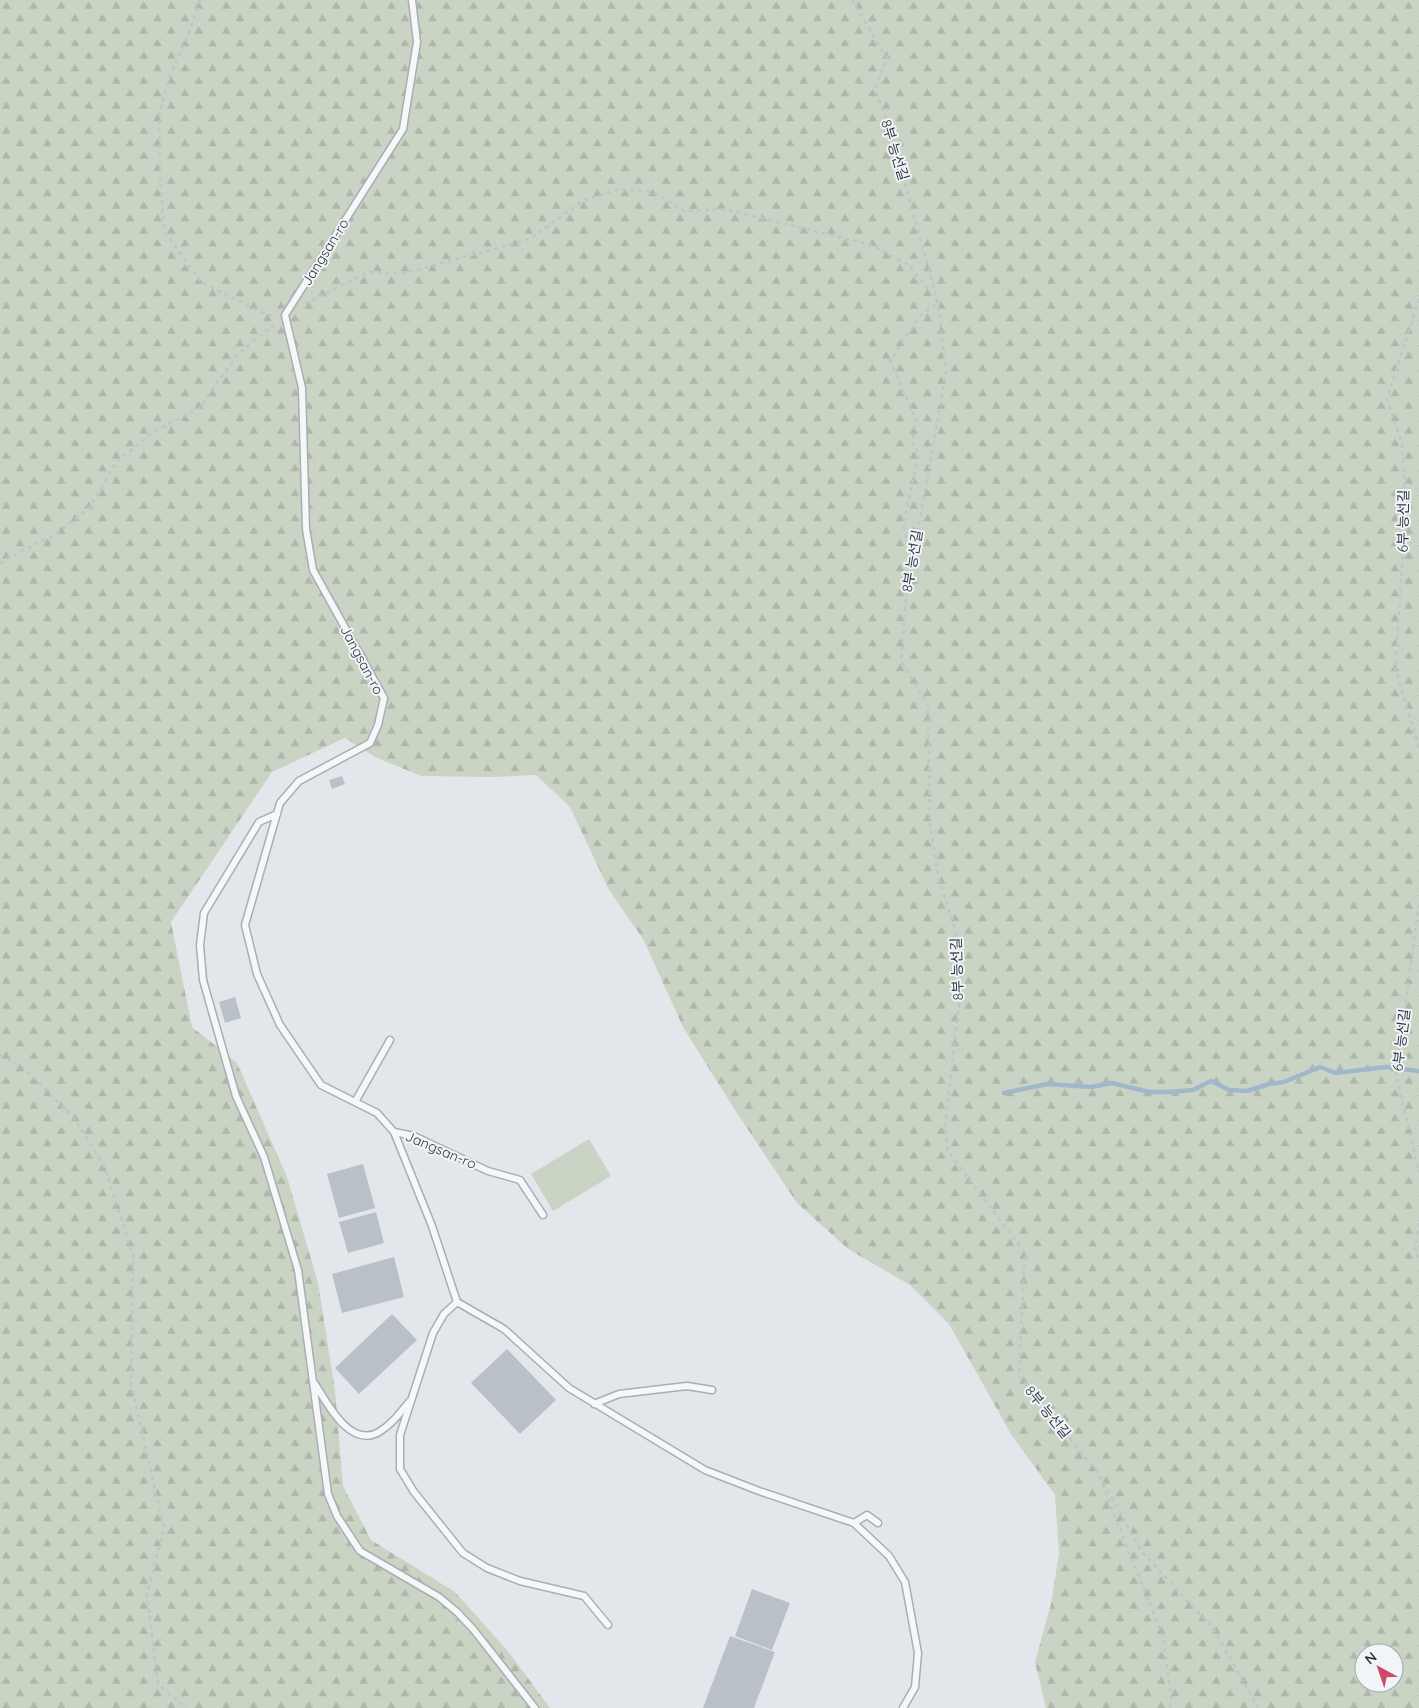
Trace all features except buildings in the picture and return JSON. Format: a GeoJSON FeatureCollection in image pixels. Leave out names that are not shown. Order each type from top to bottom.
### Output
{"type":"FeatureCollection","features":[{"type":"Feature","properties":{"kind":"lane","name":"Jangsan-ro"},"geometry":{"type":"LineString","coordinates":[[412,0],[417,42],[403,129],[285,315],[302,388],[306,529],[313,570],[384,698],[378,726],[370,743],[299,781],[280,804],[245,925],[257,974],[280,1025],[321,1085],[377,1113],[394,1132],[414,1136],[488,1171],[520,1180],[544,1215]]}},
{"type":"Feature","properties":{"kind":"lane"},"geometry":{"type":"LineString","coordinates":[[277,814],[259,822],[204,913],[200,946],[203,980],[236,1096],[264,1157],[298,1270],[328,1494],[337,1516],[360,1551],[439,1597],[458,1612],[474,1629],[534,1708]]}},
{"type":"Feature","properties":{"kind":"lane"},"geometry":{"type":"LineString","coordinates":[[355,1102],[390,1040]]}},
{"type":"Feature","properties":{"kind":"lane"},"geometry":{"type":"LineString","coordinates":[[394,1132],[432,1226],[457,1302],[504,1329],[569,1388],[705,1470],[854,1524],[889,1556],[905,1582],[918,1653],[915,1687],[903,1708]]}},
{"type":"Feature","properties":{"kind":"lane"},"geometry":{"type":"LineString","coordinates":[[457,1302],[444,1314],[433,1333],[400,1435],[400,1469],[414,1492],[463,1553],[487,1568],[520,1582],[584,1596],[608,1625]]}},
{"type":"Feature","properties":{"kind":"lane"},"geometry":{"type":"LineString","coordinates":[[313,1380],[345,1427],[360,1435],[377,1434],[390,1424],[411,1400]]}},
{"type":"Feature","properties":{"kind":"lane"},"geometry":{"type":"LineString","coordinates":[[594,1404],[619,1394],[687,1386],[712,1390]]}},
{"type":"Feature","properties":{"kind":"lane"},"geometry":{"type":"LineString","coordinates":[[854,1524],[867,1515],[878,1523]]}},
{"type":"Feature","properties":{"kind":"path"},"geometry":{"type":"LineString","coordinates":[[200,0],[190,30],[171,74],[159,112],[160,176],[164,231],[201,282],[267,315],[285,315]]}},
{"type":"Feature","properties":{"kind":"path","name":"8부 능선길"},"geometry":{"type":"LineString","coordinates":[[852,0],[887,58],[875,88],[890,129],[938,303],[946,374],[912,559],[906,598],[901,662],[928,705],[930,826],[939,879],[958,939],[959,1004],[945,1127],[948,1152],[1025,1253],[1019,1376],[1098,1473],[1142,1552],[1213,1628],[1258,1708]]}},
{"type":"Feature","properties":{"kind":"path"},"geometry":{"type":"LineString","coordinates":[[0,564],[8,558],[56,534],[89,508],[117,461],[157,430],[199,408],[238,354],[285,315],[368,272],[406,273],[530,239],[584,200],[620,189],[653,192],[684,211],[724,208],[871,245],[909,265],[938,303],[920,316],[890,361],[916,419],[912,442],[919,454],[904,526],[912,559]]}},
{"type":"Feature","properties":{"kind":"path","name":"6부 능선길"},"geometry":{"type":"LineString","coordinates":[[1419,299],[1387,399],[1402,444],[1406,510],[1395,668],[1419,748]]}},
{"type":"Feature","properties":{"kind":"path","name":"6부 능선길"},"geometry":{"type":"LineString","coordinates":[[1419,904],[1396,1075],[1419,1173]]}},
{"type":"Feature","properties":{"kind":"path"},"geometry":{"type":"LineString","coordinates":[[0,1055],[24,1068],[74,1118],[105,1168],[133,1255],[131,1384],[164,1528],[147,1594],[148,1603],[158,1684],[186,1708]]}},
{"type":"Feature","properties":{"kind":"path"},"geometry":{"type":"LineString","coordinates":[[1419,1223],[1415,1252],[1419,1258]]}},
{"type":"Feature","properties":{"kind":"path"},"geometry":{"type":"LineString","coordinates":[[1098,1473],[1163,1636],[1171,1697],[1170,1708]]}},
{"type":"Feature","properties":{"kind":"green space"},"geometry":{"type":"Polygon","coordinates":[[[0,0],[1419,0],[1419,1708],[1046,1708],[1035,1662],[1051,1604],[1059,1553],[1055,1495],[1011,1434],[949,1324],[910,1285],[848,1249],[797,1203],[733,1107],[683,1027],[643,939],[609,890],[570,807],[536,775],[493,777],[421,776],[375,757],[345,738],[272,772],[171,922],[192,1027],[237,1063],[287,1177],[318,1283],[335,1391],[343,1486],[371,1540],[455,1592],[507,1650],[550,1708],[0,1708],[0,0]]]}},
{"type":"Feature","properties":{"kind":"green space"},"geometry":{"type":"Polygon","coordinates":[[[589,1139],[611,1176],[553,1211],[531,1174],[589,1139]]]}},
{"type":"Feature","properties":{"kind":"waterway"},"geometry":{"type":"LineString","coordinates":[[1004,1093],[1047,1084],[1091,1087],[1112,1083],[1149,1092],[1168,1092],[1193,1090],[1211,1081],[1229,1090],[1247,1091],[1269,1084],[1284,1082],[1320,1067],[1336,1073],[1386,1067],[1419,1071]]}}]}
